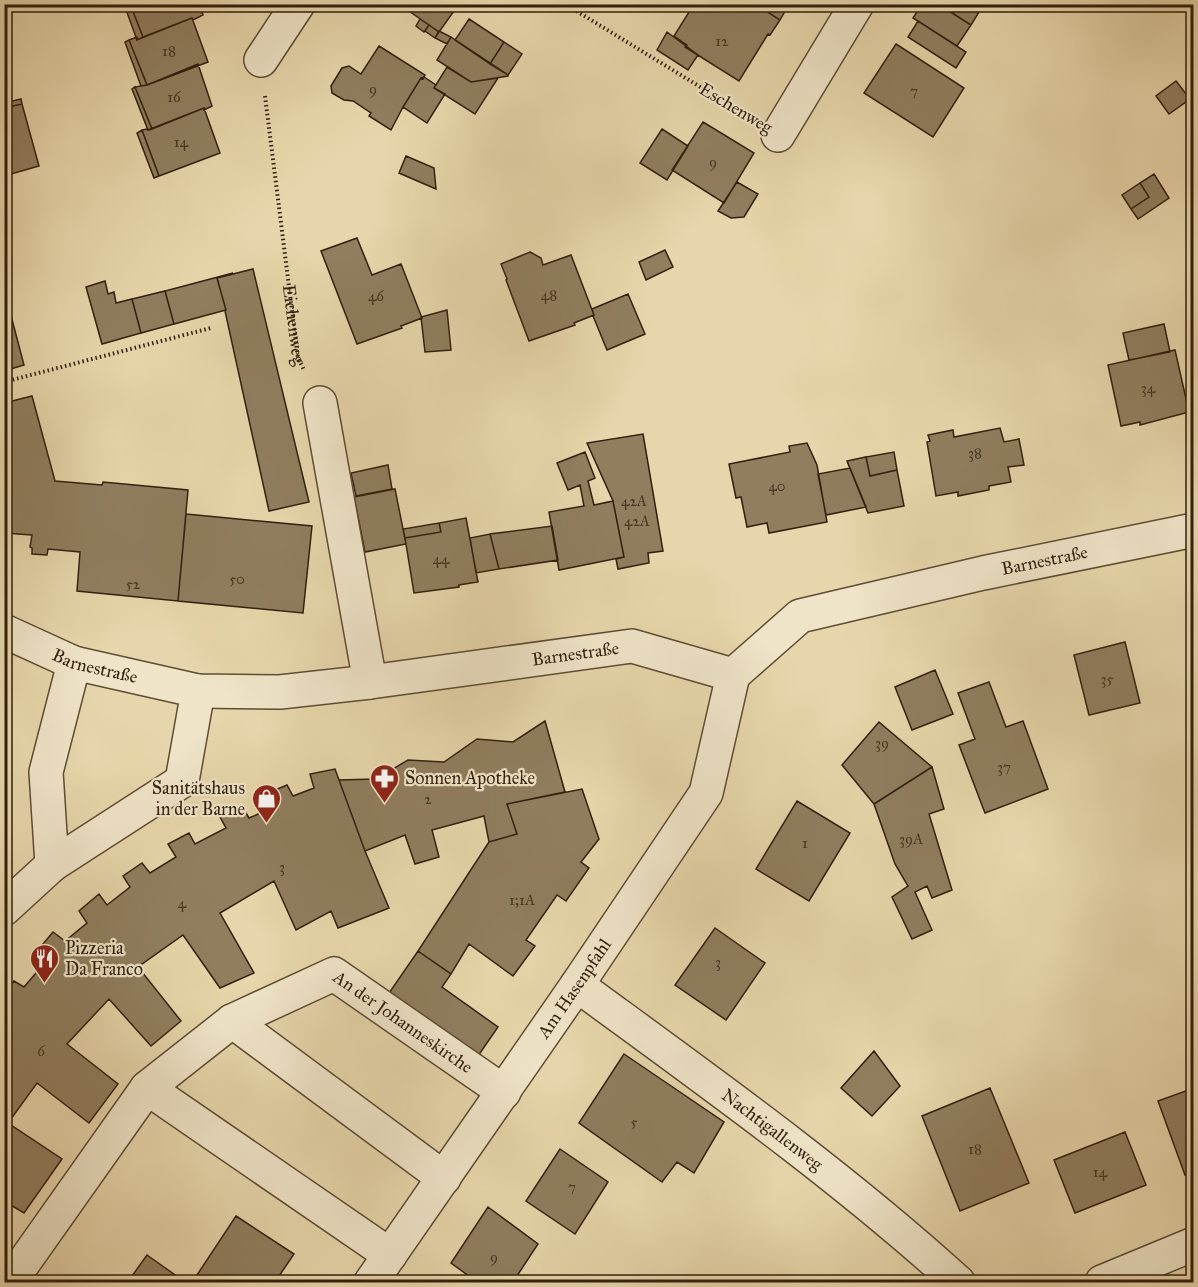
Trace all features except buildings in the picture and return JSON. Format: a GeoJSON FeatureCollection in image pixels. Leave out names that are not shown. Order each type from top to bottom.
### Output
{"type":"FeatureCollection","features":[{"type":"Feature","properties":{"kind":"street"},"geometry":{"type":"LineString","coordinates":[[261,60],[298,4]]}},
{"type":"Feature","properties":{"kind":"street","name":"Eschenweg"},"geometry":{"type":"LineString","coordinates":[[778,135],[857,4]]}},
{"type":"Feature","properties":{"kind":"street"},"geometry":{"type":"LineString","coordinates":[[320,403],[370,682]]}},
{"type":"Feature","properties":{"kind":"street","name":"Barnestraße"},"geometry":{"type":"LineString","coordinates":[[4,631],[74,663],[198,691],[280,692],[632,646],[733,675],[800,616],[983,573],[1194,530]]}},
{"type":"Feature","properties":{"kind":"street"},"geometry":{"type":"LineString","coordinates":[[52,865],[46,771],[74,663]]}},
{"type":"Feature","properties":{"kind":"street","name":"Am Hasenpfahl"},"geometry":{"type":"LineString","coordinates":[[371,1282],[577,986],[706,793],[733,675]]}},
{"type":"Feature","properties":{"kind":"street"},"geometry":{"type":"LineString","coordinates":[[4,909],[52,865],[182,781],[198,691]]}},
{"type":"Feature","properties":{"kind":"street","name":"An der Johanneskirche"},"geometry":{"type":"LineString","coordinates":[[10,1282],[147,1088],[232,1021],[334,974],[504,1092]]}},
{"type":"Feature","properties":{"kind":"street","name":"Nachtigallenweg"},"geometry":{"type":"LineString","coordinates":[[577,986],[776,1130],[910,1238],[958,1282]]}},
{"type":"Feature","properties":{"kind":"street"},"geometry":{"type":"LineString","coordinates":[[232,1021],[444,1178]]}},
{"type":"Feature","properties":{"kind":"street"},"geometry":{"type":"LineString","coordinates":[[147,1088],[390,1255]]}},
{"type":"Feature","properties":{"kind":"street"},"geometry":{"type":"LineString","coordinates":[[1102,1282],[1194,1244]]}},
{"type":"Feature","properties":{"kind":"path","name":"Eschenweg"},"geometry":{"type":"LineString","coordinates":[[564,4],[778,135]]}},
{"type":"Feature","properties":{"kind":"path","name":"Eichenweg"},"geometry":{"type":"LineString","coordinates":[[261,60],[298,358],[320,403]]}},
{"type":"Feature","properties":{"kind":"path"},"geometry":{"type":"LineString","coordinates":[[4,382],[211,328]]}},
{"type":"Feature","properties":{"kind":"place","name":"Sonnen Apotheke"},"geometry":{"type":"Point","coordinates":[384,804]}},
{"type":"Feature","properties":{"kind":"place","name":"Sanitätshaus in der Barne"},"geometry":{"type":"Point","coordinates":[266,824]}},
{"type":"Feature","properties":{"kind":"place","name":"Pizzeria Da Franco"},"geometry":{"type":"Point","coordinates":[44,984]}}]}
